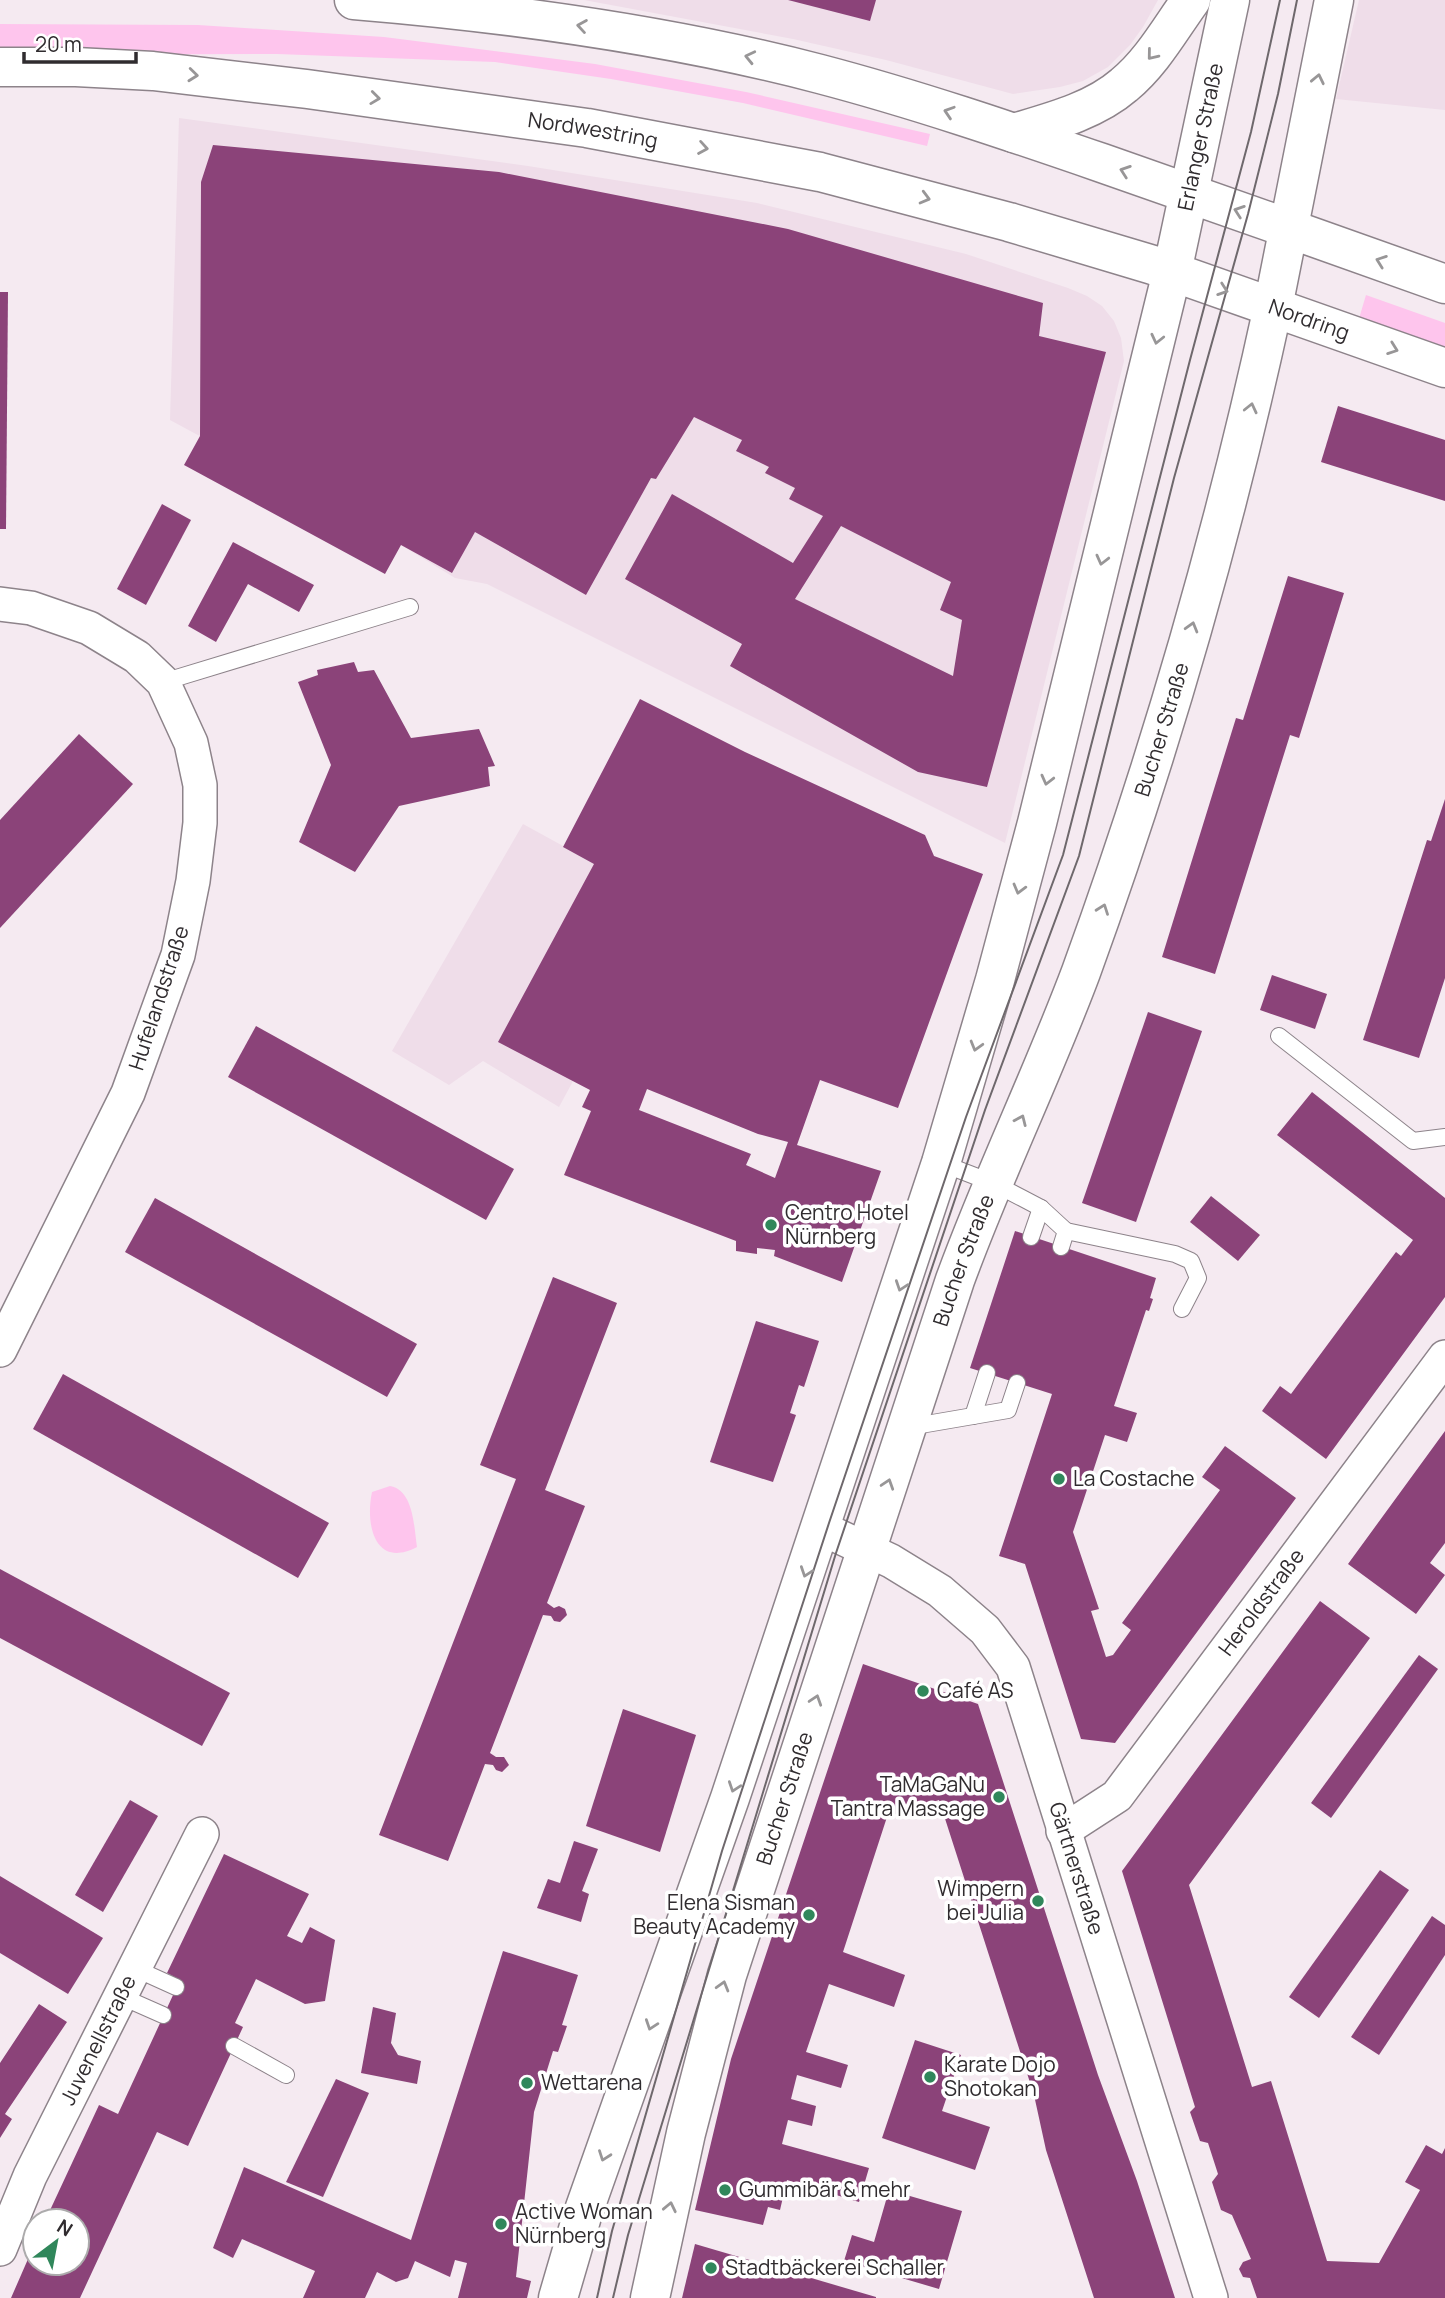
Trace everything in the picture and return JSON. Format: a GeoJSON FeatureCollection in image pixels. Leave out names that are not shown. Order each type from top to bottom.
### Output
{"type":"FeatureCollection","features":[{"type":"Feature","properties":{"kind":"main road"},"geometry":{"type":"LineString","coordinates":[[354,0],[512,16],[724,51],[870,87],[1014,133],[1445,284]]}},
{"type":"Feature","properties":{"kind":"main road"},"geometry":{"type":"LineString","coordinates":[[1014,133],[1072,114],[1111,95],[1154,54],[1191,0]]}},
{"type":"Feature","properties":{"kind":"main road","name":"Erlanger Straße"},"geometry":{"type":"LineString","coordinates":[[1172,272],[1230,0]]}},
{"type":"Feature","properties":{"kind":"main road"},"geometry":{"type":"LineString","coordinates":[[1288,229],[1334,0]]}},
{"type":"Feature","properties":{"kind":"main road","name":"Nordwestring"},"geometry":{"type":"LineString","coordinates":[[0,67],[100,68],[194,75],[587,128],[782,164],[905,193],[1021,225],[1172,272]]}},
{"type":"Feature","properties":{"kind":"main road","name":"Bucher Straße"},"geometry":{"type":"LineString","coordinates":[[650,2298],[686,2133],[726,1975],[955,1280],[1076,985],[1154,755],[1228,499],[1273,307],[1288,229]]}},
{"type":"Feature","properties":{"kind":"main road"},"geometry":{"type":"LineString","coordinates":[[558,2298],[585,2208],[701,1884],[942,1163],[1037,823],[1172,272]]}},
{"type":"Feature","properties":{"kind":"main road","name":"Nordring"},"geometry":{"type":"LineString","coordinates":[[1172,272],[1445,368]]}},
{"type":"Feature","properties":{"kind":"street","name":"Hufelandstraße"},"geometry":{"type":"LineString","coordinates":[[0,604],[31,608],[89,628],[137,657],[163,682],[191,743],[200,785],[200,823],[193,881],[178,955],[128,1093],[0,1350]]}},
{"type":"Feature","properties":{"kind":"street","name":"Heroldstraße"},"geometry":{"type":"LineString","coordinates":[[1063,1831],[1117,1796],[1445,1357]]}},
{"type":"Feature","properties":{"kind":"street","name":"Gärtnerstraße"},"geometry":{"type":"LineString","coordinates":[[821,1528],[916,1574],[940,1591],[985,1630],[1013,1667],[1211,2298]]}},
{"type":"Feature","properties":{"kind":"street","name":"Juvenellstraße"},"geometry":{"type":"LineString","coordinates":[[0,2249],[30,2176],[202,1834]]}},
{"type":"Feature","properties":{"kind":"lane"},"geometry":{"type":"LineString","coordinates":[[163,682],[410,607]]}},
{"type":"Feature","properties":{"kind":"lane"},"geometry":{"type":"LineString","coordinates":[[1279,1036],[1413,1141],[1445,1137]]}},
{"type":"Feature","properties":{"kind":"lane"},"geometry":{"type":"LineString","coordinates":[[942,1163],[993,1183],[1041,1208],[1066,1231],[1175,1254],[1191,1261],[1198,1278],[1182,1309]]}},
{"type":"Feature","properties":{"kind":"lane"},"geometry":{"type":"LineString","coordinates":[[1031,1237],[1041,1208]]}},
{"type":"Feature","properties":{"kind":"lane"},"geometry":{"type":"LineString","coordinates":[[1061,1247],[1066,1231]]}},
{"type":"Feature","properties":{"kind":"lane"},"geometry":{"type":"LineString","coordinates":[[973,1416],[987,1373]]}},
{"type":"Feature","properties":{"kind":"lane"},"geometry":{"type":"LineString","coordinates":[[906,1427],[1008,1410],[1017,1382]]}},
{"type":"Feature","properties":{"kind":"lane"},"geometry":{"type":"LineString","coordinates":[[127,1982],[176,1987]]}},
{"type":"Feature","properties":{"kind":"lane"},"geometry":{"type":"LineString","coordinates":[[127,1982],[163,2015]]}},
{"type":"Feature","properties":{"kind":"lane"},"geometry":{"type":"LineString","coordinates":[[234,2046],[286,2075]]}},
{"type":"Feature","properties":{"kind":"shaded area"},"geometry":{"type":"Polygon","coordinates":[[[584,0],[1158,0],[1130,45],[1108,67],[1083,81],[1013,94],[886,60],[793,39],[584,0]]]}},
{"type":"Feature","properties":{"kind":"shaded area"},"geometry":{"type":"Polygon","coordinates":[[[1359,0],[1445,0],[1445,110],[1336,99],[1359,0]]]}},
{"type":"Feature","properties":{"kind":"shaded area"},"geometry":{"type":"Polygon","coordinates":[[[0,24],[198,25],[384,37],[595,64],[746,92],[930,134],[927,146],[743,103],[611,79],[495,62],[277,54],[0,55],[0,24]]]}},
{"type":"Feature","properties":{"kind":"shaded area"},"geometry":{"type":"Polygon","coordinates":[[[179,118],[528,166],[757,203],[966,254],[1068,288],[1102,306],[1114,321],[1121,338],[1124,361],[1005,843],[487,584],[455,578],[401,545],[170,420],[179,118]]]}},
{"type":"Feature","properties":{"kind":"shaded area"},"geometry":{"type":"Polygon","coordinates":[[[1366,295],[1445,323],[1445,353],[1358,322],[1366,295]]]}},
{"type":"Feature","properties":{"kind":"shaded area"},"geometry":{"type":"Polygon","coordinates":[[[523,824],[669,904],[559,1107],[483,1061],[449,1085],[392,1051],[523,824]]]}},
{"type":"Feature","properties":{"kind":"shaded area"},"geometry":{"type":"Polygon","coordinates":[[[390,1486],[404,1495],[413,1520],[417,1547],[403,1552],[391,1552],[382,1548],[372,1530],[372,1492],[390,1486]]]}},
{"type":"Feature","properties":{"kind":"building"},"geometry":{"type":"Polygon","coordinates":[[[788,0],[876,0],[870,21],[788,0]]]}},
{"type":"Feature","properties":{"kind":"building"},"geometry":{"type":"Polygon","coordinates":[[[213,145],[499,172],[788,229],[1043,303],[1039,336],[1106,352],[987,787],[918,772],[730,666],[742,644],[625,579],[672,494],[793,563],[823,516],[789,499],[795,488],[765,473],[769,467],[736,451],[742,440],[694,417],[656,479],[651,478],[586,595],[475,532],[452,573],[401,545],[385,574],[184,465],[200,436],[201,182],[213,145]],[[841,526],[795,599],[953,676],[962,620],[940,610],[951,582],[841,526]]]}},
{"type":"Feature","properties":{"kind":"building"},"geometry":{"type":"Polygon","coordinates":[[[0,292],[8,292],[6,529],[0,529],[0,292]]]}},
{"type":"Feature","properties":{"kind":"building"},"geometry":{"type":"Polygon","coordinates":[[[1338,406],[1445,440],[1445,501],[1321,462],[1338,406]]]}},
{"type":"Feature","properties":{"kind":"building"},"geometry":{"type":"Polygon","coordinates":[[[162,504],[191,520],[146,605],[117,589],[162,504]]]}},
{"type":"Feature","properties":{"kind":"building"},"geometry":{"type":"Polygon","coordinates":[[[233,542],[314,585],[299,612],[248,584],[216,642],[188,626],[233,542]]]}},
{"type":"Feature","properties":{"kind":"building"},"geometry":{"type":"Polygon","coordinates":[[[1288,576],[1344,593],[1299,738],[1290,735],[1215,974],[1162,957],[1236,718],[1243,720],[1288,576]]]}},
{"type":"Feature","properties":{"kind":"building"},"geometry":{"type":"Polygon","coordinates":[[[354,662],[358,672],[374,670],[411,738],[479,729],[495,766],[488,767],[490,786],[399,806],[355,872],[299,842],[331,765],[298,682],[318,675],[317,670],[354,662]]]}},
{"type":"Feature","properties":{"kind":"building"},"geometry":{"type":"Polygon","coordinates":[[[640,699],[745,752],[925,835],[934,856],[983,874],[898,1108],[820,1080],[797,1145],[881,1171],[842,1282],[774,1256],[775,1250],[757,1248],[757,1254],[736,1251],[736,1241],[564,1175],[591,1111],[582,1107],[590,1090],[498,1042],[594,864],[563,847],[640,699]],[[647,1089],[639,1110],[751,1154],[746,1165],[775,1178],[788,1142],[758,1134],[647,1089]]]}},
{"type":"Feature","properties":{"kind":"building"},"geometry":{"type":"Polygon","coordinates":[[[79,734],[133,784],[0,928],[0,820],[79,734]]]}},
{"type":"Feature","properties":{"kind":"building"},"geometry":{"type":"Polygon","coordinates":[[[1445,799],[1445,978],[1419,1058],[1363,1040],[1427,840],[1431,841],[1445,799]]]}},
{"type":"Feature","properties":{"kind":"building"},"geometry":{"type":"Polygon","coordinates":[[[1272,975],[1327,994],[1315,1029],[1260,1010],[1272,975]]]}},
{"type":"Feature","properties":{"kind":"building"},"geometry":{"type":"Polygon","coordinates":[[[1148,1012],[1202,1031],[1136,1222],[1082,1203],[1148,1012]]]}},
{"type":"Feature","properties":{"kind":"building"},"geometry":{"type":"Polygon","coordinates":[[[256,1026],[514,1169],[486,1220],[228,1077],[256,1026]]]}},
{"type":"Feature","properties":{"kind":"building"},"geometry":{"type":"Polygon","coordinates":[[[1312,1092],[1445,1198],[1445,1297],[1326,1459],[1262,1411],[1280,1386],[1291,1394],[1396,1252],[1401,1256],[1413,1240],[1277,1135],[1312,1092]]]}},
{"type":"Feature","properties":{"kind":"building"},"geometry":{"type":"Polygon","coordinates":[[[1211,1196],[1260,1235],[1238,1261],[1190,1222],[1211,1196]]]}},
{"type":"Feature","properties":{"kind":"building"},"geometry":{"type":"Polygon","coordinates":[[[155,1198],[417,1344],[387,1397],[125,1252],[155,1198]]]}},
{"type":"Feature","properties":{"kind":"building"},"geometry":{"type":"Polygon","coordinates":[[[1015,1231],[1156,1278],[1150,1298],[1153,1299],[1149,1311],[1146,1310],[1114,1406],[1137,1413],[1127,1442],[1105,1435],[1073,1532],[1099,1609],[1091,1611],[1106,1657],[1113,1655],[1131,1630],[1122,1623],[1220,1490],[1202,1477],[1225,1446],[1296,1498],[1115,1743],[1081,1739],[1025,1564],[999,1556],[1052,1394],[970,1368],[1015,1231]]]}},
{"type":"Feature","properties":{"kind":"building"},"geometry":{"type":"Polygon","coordinates":[[[553,1277],[617,1303],[545,1490],[585,1506],[547,1603],[554,1608],[559,1606],[565,1609],[567,1615],[560,1622],[554,1621],[551,1616],[543,1615],[490,1753],[496,1757],[504,1757],[509,1765],[502,1772],[496,1770],[493,1765],[485,1764],[448,1861],[379,1835],[516,1479],[480,1465],[553,1277]]]}},
{"type":"Feature","properties":{"kind":"building"},"geometry":{"type":"Polygon","coordinates":[[[756,1321],[819,1341],[804,1387],[799,1385],[790,1413],[796,1415],[773,1482],[710,1462],[756,1321]]]}},
{"type":"Feature","properties":{"kind":"building"},"geometry":{"type":"Polygon","coordinates":[[[63,1374],[329,1523],[298,1578],[33,1429],[63,1374]]]}},
{"type":"Feature","properties":{"kind":"building"},"geometry":{"type":"Polygon","coordinates":[[[1445,1431],[1445,1543],[1430,1563],[1445,1575],[1416,1614],[1348,1564],[1445,1431]]]}},
{"type":"Feature","properties":{"kind":"building"},"geometry":{"type":"Polygon","coordinates":[[[0,1569],[230,1693],[202,1746],[0,1638],[0,1569]]]}},
{"type":"Feature","properties":{"kind":"building"},"geometry":{"type":"Polygon","coordinates":[[[1320,1601],[1370,1638],[1189,1885],[1252,2087],[1271,2081],[1327,2261],[1379,2263],[1420,2190],[1405,2182],[1426,2145],[1442,2154],[1445,2148],[1445,2298],[1257,2298],[1250,2278],[1243,2277],[1239,2269],[1243,2262],[1251,2259],[1232,2215],[1221,2210],[1212,2182],[1218,2174],[1208,2143],[1200,2141],[1190,2112],[1195,2107],[1122,1871],[1320,1601]]]}},
{"type":"Feature","properties":{"kind":"building"},"geometry":{"type":"Polygon","coordinates":[[[1419,1655],[1438,1669],[1331,1818],[1311,1803],[1419,1655]]]}},
{"type":"Feature","properties":{"kind":"building"},"geometry":{"type":"Polygon","coordinates":[[[863,1664],[978,1704],[1098,2075],[1137,2181],[1175,2298],[1094,2298],[1046,2150],[1034,2095],[939,1800],[887,1817],[843,1952],[905,1975],[894,2007],[829,1984],[806,2052],[848,2065],[841,2088],[797,2075],[791,2099],[816,2106],[812,2126],[788,2120],[782,2144],[869,2168],[859,2202],[787,2180],[780,2210],[768,2207],[763,2225],[695,2210],[731,2059],[863,1664]]]}},
{"type":"Feature","properties":{"kind":"building"},"geometry":{"type":"Polygon","coordinates":[[[623,1709],[696,1735],[660,1852],[586,1826],[623,1709]]]}},
{"type":"Feature","properties":{"kind":"building"},"geometry":{"type":"Polygon","coordinates":[[[130,1800],[158,1816],[103,1912],[75,1895],[130,1800]]]}},
{"type":"Feature","properties":{"kind":"building"},"geometry":{"type":"Polygon","coordinates":[[[574,1841],[598,1849],[582,1891],[589,1894],[581,1922],[537,1908],[548,1879],[560,1883],[574,1841]]]}},
{"type":"Feature","properties":{"kind":"building"},"geometry":{"type":"Polygon","coordinates":[[[224,1854],[309,1894],[287,1936],[302,1943],[310,1927],[335,1940],[325,2001],[305,2004],[256,1979],[235,2023],[243,2027],[188,2146],[157,2132],[91,2274],[91,2207],[52,2207],[99,2105],[118,2114],[180,1980],[167,1973],[224,1854]]]}},
{"type":"Feature","properties":{"kind":"building"},"geometry":{"type":"Polygon","coordinates":[[[1380,1870],[1409,1890],[1319,2018],[1289,1997],[1380,1870]]]}},
{"type":"Feature","properties":{"kind":"building"},"geometry":{"type":"Polygon","coordinates":[[[0,1876],[103,1938],[68,1994],[0,1953],[0,1876]]]}},
{"type":"Feature","properties":{"kind":"building"},"geometry":{"type":"Polygon","coordinates":[[[1432,1916],[1445,1925],[1445,1955],[1379,2055],[1351,2037],[1432,1916]]]}},
{"type":"Feature","properties":{"kind":"building"},"geometry":{"type":"Polygon","coordinates":[[[503,1951],[578,1975],[562,2025],[567,2026],[558,2052],[553,2051],[534,2112],[516,2277],[531,2281],[527,2298],[458,2298],[467,2263],[455,2260],[450,2277],[415,2261],[408,2278],[396,2282],[377,2272],[365,2298],[303,2298],[315,2271],[242,2239],[233,2258],[213,2248],[244,2167],[411,2240],[503,1951]]]}},
{"type":"Feature","properties":{"kind":"building"},"geometry":{"type":"Polygon","coordinates":[[[39,2004],[67,2022],[5,2114],[12,2119],[0,2138],[0,2063],[39,2004]]]}},
{"type":"Feature","properties":{"kind":"building"},"geometry":{"type":"Polygon","coordinates":[[[373,2007],[396,2013],[391,2043],[398,2055],[421,2061],[417,2084],[361,2073],[373,2007]]]}},
{"type":"Feature","properties":{"kind":"building"},"geometry":{"type":"Polygon","coordinates":[[[915,2040],[961,2055],[942,2111],[990,2127],[975,2170],[882,2138],[915,2040]]]}},
{"type":"Feature","properties":{"kind":"building"},"geometry":{"type":"Polygon","coordinates":[[[336,2079],[369,2093],[323,2197],[286,2182],[336,2079]]]}},
{"type":"Feature","properties":{"kind":"building"},"geometry":{"type":"Polygon","coordinates":[[[889,2190],[962,2211],[939,2289],[844,2261],[852,2235],[874,2242],[889,2190]]]}},
{"type":"Feature","properties":{"kind":"building"},"geometry":{"type":"Polygon","coordinates":[[[695,2244],[876,2297],[876,2298],[682,2298],[695,2244]]]}},
{"type":"Feature","properties":{"kind":"building"},"geometry":{"type":"Polygon","coordinates":[[[21,2275],[90,2277],[80,2298],[11,2298],[21,2275]]]}},
{"type":"Feature","properties":{"kind":"tram line"},"geometry":{"type":"LineString","coordinates":[[597,2298],[612,2231],[722,1851],[966,1117],[1063,855],[1251,132],[1280,0]]}},
{"type":"Feature","properties":{"kind":"tram line"},"geometry":{"type":"LineString","coordinates":[[613,2298],[628,2235],[836,1553],[985,1110],[1079,856],[1174,478],[1248,214],[1278,94],[1297,0]]}},
{"type":"Feature","properties":{"kind":"place","name":"Centro Hotel Nürnberg"},"geometry":{"type":"Point","coordinates":[771,1225]}},
{"type":"Feature","properties":{"kind":"place","name":"La Costache"},"geometry":{"type":"Point","coordinates":[1059,1479]}},
{"type":"Feature","properties":{"kind":"place","name":"Café AS"},"geometry":{"type":"Point","coordinates":[923,1691]}},
{"type":"Feature","properties":{"kind":"place","name":"TaMaGaNu Tantra Massage"},"geometry":{"type":"Point","coordinates":[999,1797]}},
{"type":"Feature","properties":{"kind":"place","name":"Wimpern bei Julia"},"geometry":{"type":"Point","coordinates":[1038,1901]}},
{"type":"Feature","properties":{"kind":"place","name":"Elena Sisman Beauty Academy"},"geometry":{"type":"Point","coordinates":[809,1915]}},
{"type":"Feature","properties":{"kind":"place","name":"Karate Dojo Shotokan"},"geometry":{"type":"Point","coordinates":[930,2077]}},
{"type":"Feature","properties":{"kind":"place","name":"Wettarena"},"geometry":{"type":"Point","coordinates":[527,2083]}},
{"type":"Feature","properties":{"kind":"place","name":"Gummibär & mehr"},"geometry":{"type":"Point","coordinates":[725,2190]}},
{"type":"Feature","properties":{"kind":"place","name":"Active Woman Nürnberg"},"geometry":{"type":"Point","coordinates":[501,2224]}},
{"type":"Feature","properties":{"kind":"place","name":"Stadtbäckerei Schaller"},"geometry":{"type":"Point","coordinates":[711,2268]}}]}
